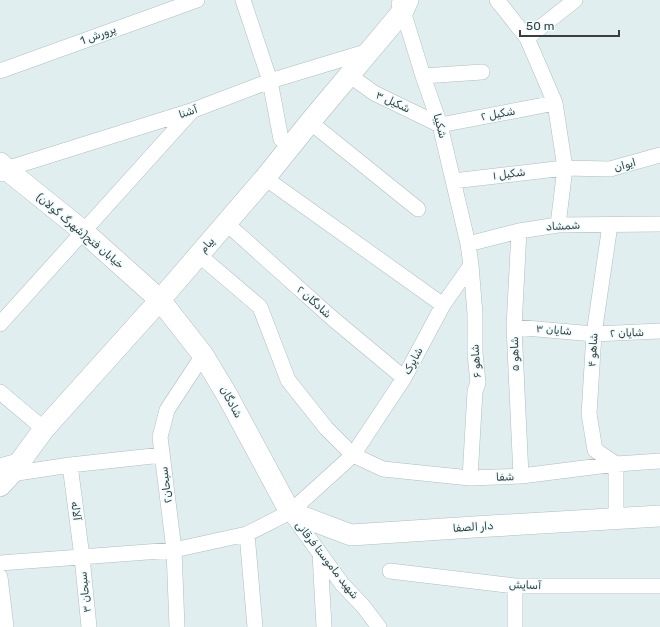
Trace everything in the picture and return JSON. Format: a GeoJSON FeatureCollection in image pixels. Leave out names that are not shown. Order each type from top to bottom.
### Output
{"type":"FeatureCollection","features":[{"type":"Feature","properties":{"kind":"main road","name":"پیام"},"geometry":{"type":"LineString","coordinates":[[8,471],[160,300],[265,178],[370,51],[403,4]]}},
{"type":"Feature","properties":{"kind":"main road","name":"خیابان فتح(شهرگ گولان)"},"geometry":{"type":"LineString","coordinates":[[2,169],[83,231],[160,300]]}},
{"type":"Feature","properties":{"kind":"main road","name":"شادگان"},"geometry":{"type":"LineString","coordinates":[[160,300],[203,355],[227,395],[290,512]]}},
{"type":"Feature","properties":{"kind":"main road","name":"دار الصفا"},"geometry":{"type":"LineString","coordinates":[[290,512],[351,535],[660,516]]}},
{"type":"Feature","properties":{"kind":"street","name":"پرورش 1"},"geometry":{"type":"LineString","coordinates":[[0,71],[197,0]]}},
{"type":"Feature","properties":{"kind":"street"},"geometry":{"type":"LineString","coordinates":[[242,0],[270,81],[281,139]]}},
{"type":"Feature","properties":{"kind":"street"},"geometry":{"type":"LineString","coordinates":[[498,0],[527,38],[555,103],[565,168],[558,225]]}},
{"type":"Feature","properties":{"kind":"street"},"geometry":{"type":"LineString","coordinates":[[527,38],[568,2]]}},
{"type":"Feature","properties":{"kind":"street","name":"شکیبا"},"geometry":{"type":"LineString","coordinates":[[403,4],[423,76],[440,124],[468,244]]}},
{"type":"Feature","properties":{"kind":"street","name":"آشنا"},"geometry":{"type":"LineString","coordinates":[[2,169],[192,111],[270,81],[370,51]]}},
{"type":"Feature","properties":{"kind":"street"},"geometry":{"type":"LineString","coordinates":[[334,62],[345,80]]}},
{"type":"Feature","properties":{"kind":"street"},"geometry":{"type":"LineString","coordinates":[[423,76],[482,72]]}},
{"type":"Feature","properties":{"kind":"street","name":"شکیل ۳"},"geometry":{"type":"LineString","coordinates":[[345,80],[440,124]]}},
{"type":"Feature","properties":{"kind":"street","name":"شکیل ۲"},"geometry":{"type":"LineString","coordinates":[[440,124],[555,103]]}},
{"type":"Feature","properties":{"kind":"street"},"geometry":{"type":"LineString","coordinates":[[0,324],[192,111]]}},
{"type":"Feature","properties":{"kind":"street"},"geometry":{"type":"LineString","coordinates":[[310,122],[418,209]]}},
{"type":"Feature","properties":{"kind":"street","name":"ایوان"},"geometry":{"type":"LineString","coordinates":[[565,168],[610,169],[660,155]]}},
{"type":"Feature","properties":{"kind":"street","name":"شکیل ۱"},"geometry":{"type":"LineString","coordinates":[[453,181],[565,168]]}},
{"type":"Feature","properties":{"kind":"street"},"geometry":{"type":"LineString","coordinates":[[265,178],[443,305]]}},
{"type":"Feature","properties":{"kind":"street","name":"شادگان ۲"},"geometry":{"type":"LineString","coordinates":[[226,223],[332,318],[404,378]]}},
{"type":"Feature","properties":{"kind":"street","name":"شمشاد"},"geometry":{"type":"LineString","coordinates":[[468,244],[519,231],[558,225],[660,224]]}},
{"type":"Feature","properties":{"kind":"street","name":"شاهو ۴"},"geometry":{"type":"LineString","coordinates":[[610,225],[594,334],[589,414],[595,450],[616,464]]}},
{"type":"Feature","properties":{"kind":"street","name":"شاهو ۵"},"geometry":{"type":"LineString","coordinates":[[519,231],[514,327],[521,476]]}},
{"type":"Feature","properties":{"kind":"street","name":"شاهو ۶"},"geometry":{"type":"LineString","coordinates":[[468,244],[471,265],[475,353],[478,383],[475,391],[470,478]]}},
{"type":"Feature","properties":{"kind":"street"},"geometry":{"type":"LineString","coordinates":[[199,255],[260,307],[288,380],[326,428],[353,455]]}},
{"type":"Feature","properties":{"kind":"street","name":"شاپرک"},"geometry":{"type":"LineString","coordinates":[[0,563],[174,550],[247,534],[290,512],[353,455],[404,378],[443,305],[471,265]]}},
{"type":"Feature","properties":{"kind":"street","name":"شایان ۳"},"geometry":{"type":"LineString","coordinates":[[514,327],[594,334]]}},
{"type":"Feature","properties":{"kind":"street","name":"شایان ۲"},"geometry":{"type":"LineString","coordinates":[[594,334],[660,331]]}},
{"type":"Feature","properties":{"kind":"street","name":"سبحان۲"},"geometry":{"type":"LineString","coordinates":[[177,627],[174,550],[160,437],[167,410],[203,355]]}},
{"type":"Feature","properties":{"kind":"street"},"geometry":{"type":"LineString","coordinates":[[0,392],[44,429]]}},
{"type":"Feature","properties":{"kind":"street"},"geometry":{"type":"LineString","coordinates":[[8,471],[70,466],[162,455]]}},
{"type":"Feature","properties":{"kind":"street","name":"شفا"},"geometry":{"type":"LineString","coordinates":[[353,455],[384,468],[470,478],[521,476],[616,464],[660,461]]}},
{"type":"Feature","properties":{"kind":"street"},"geometry":{"type":"LineString","coordinates":[[616,464],[616,519]]}},
{"type":"Feature","properties":{"kind":"street","name":"آلاله"},"geometry":{"type":"LineString","coordinates":[[70,466],[82,557]]}},
{"type":"Feature","properties":{"kind":"street","name":"شهید ماموستا فرقانی"},"geometry":{"type":"LineString","coordinates":[[290,512],[342,584],[363,606],[379,627]]}},
{"type":"Feature","properties":{"kind":"street"},"geometry":{"type":"LineString","coordinates":[[247,534],[255,627]]}},
{"type":"Feature","properties":{"kind":"street"},"geometry":{"type":"LineString","coordinates":[[320,553],[324,627]]}},
{"type":"Feature","properties":{"kind":"street","name":"سبحان ۳"},"geometry":{"type":"LineString","coordinates":[[82,557],[89,627]]}},
{"type":"Feature","properties":{"kind":"street","name":"آسایش"},"geometry":{"type":"LineString","coordinates":[[390,571],[515,586],[660,586]]}},
{"type":"Feature","properties":{"kind":"street"},"geometry":{"type":"LineString","coordinates":[[0,577],[6,627]]}},
{"type":"Feature","properties":{"kind":"street"},"geometry":{"type":"LineString","coordinates":[[515,586],[515,627]]}}]}
